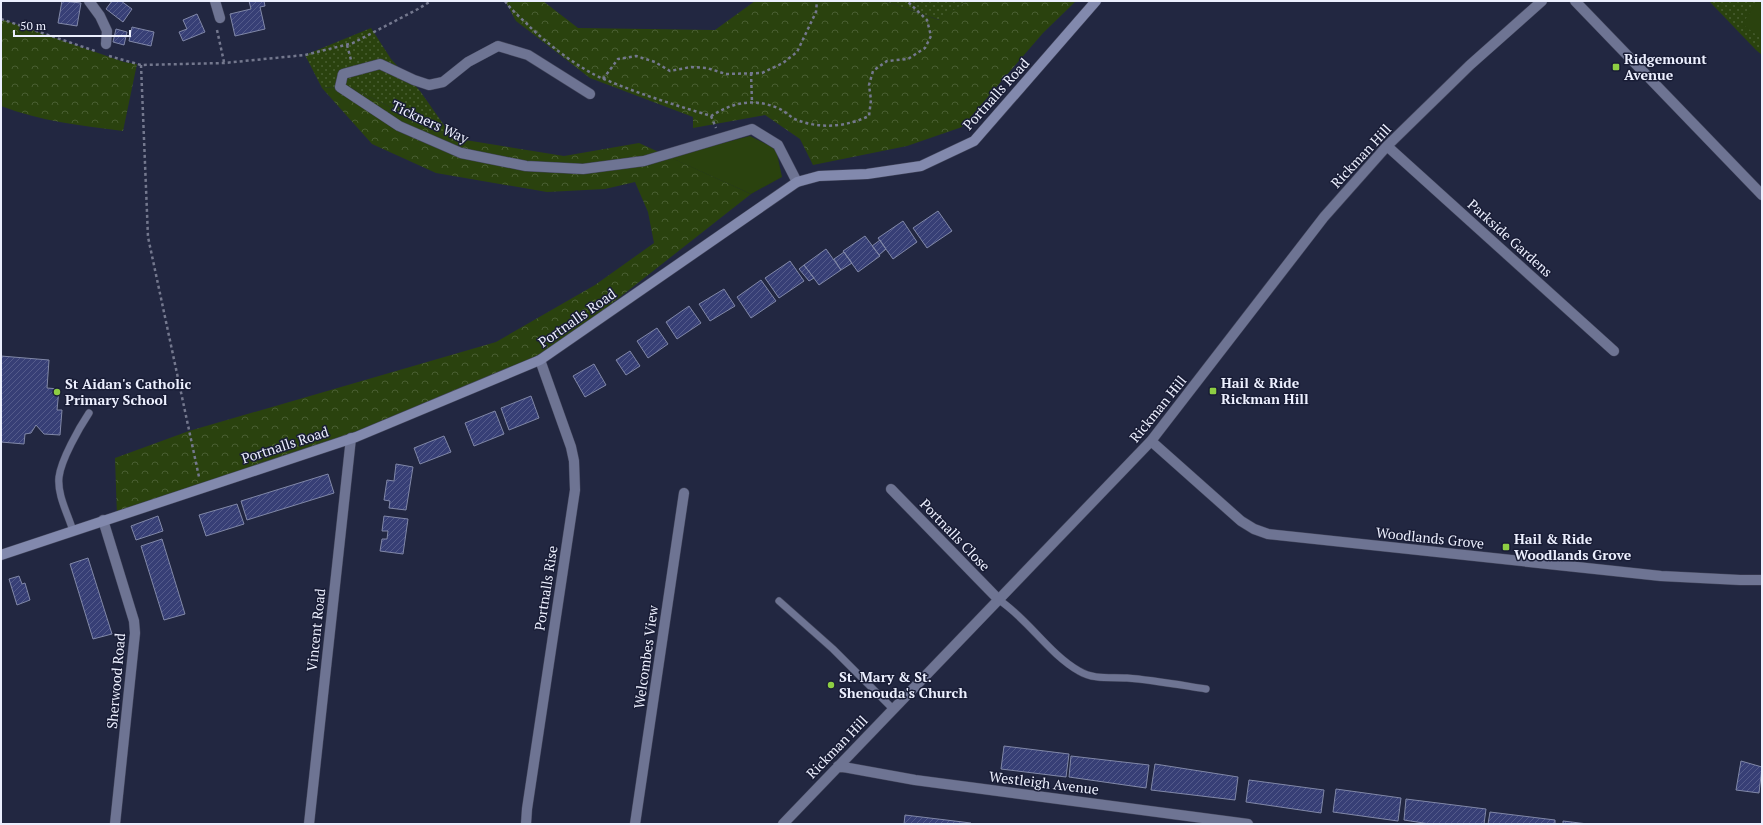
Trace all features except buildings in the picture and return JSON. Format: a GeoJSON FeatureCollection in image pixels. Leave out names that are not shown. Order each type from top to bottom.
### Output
{"type":"FeatureCollection","features":[{"type":"Feature","properties":{"kind":"street"},"geometry":{"type":"LineString","coordinates":[[89,1],[100,16],[107,31],[104,49]]}},
{"type":"Feature","properties":{"kind":"street"},"geometry":{"type":"LineString","coordinates":[[215,1],[220,18]]}},
{"type":"Feature","properties":{"kind":"street","name":"Portnalls Road"},"geometry":{"type":"LineString","coordinates":[[1,555],[351,438],[540,360],[798,182],[819,176],[867,174],[920,166],[974,141],[1096,1]]}},
{"type":"Feature","properties":{"kind":"street","name":"Rickman Hill"},"geometry":{"type":"LineString","coordinates":[[783,824],[1151,441],[1324,217],[1387,146],[1470,65],[1542,1]]}},
{"type":"Feature","properties":{"kind":"street"},"geometry":{"type":"LineString","coordinates":[[1575,1],[1762,195]]}},
{"type":"Feature","properties":{"kind":"street","name":"Tickners Way"},"geometry":{"type":"LineString","coordinates":[[590,94],[528,55],[498,46],[468,62],[443,82],[429,85],[414,80],[380,64],[343,74],[340,87],[355,99],[399,126],[461,153],[526,166],[583,169],[644,161],[752,129],[778,145],[798,182]]}},
{"type":"Feature","properties":{"kind":"street","name":"Parkside Gardens"},"geometry":{"type":"LineString","coordinates":[[1387,146],[1614,351]]}},
{"type":"Feature","properties":{"kind":"street","name":"Portnalls Rise"},"geometry":{"type":"LineString","coordinates":[[526,824],[575,490],[574,461],[571,447],[540,360]]}},
{"type":"Feature","properties":{"kind":"street","name":"Vincent Road"},"geometry":{"type":"LineString","coordinates":[[309,824],[351,438]]}},
{"type":"Feature","properties":{"kind":"street","name":"Woodlands Grove"},"geometry":{"type":"LineString","coordinates":[[1151,441],[1241,521],[1254,529],[1268,534],[1661,576],[1762,580]]}},
{"type":"Feature","properties":{"kind":"street","name":"Portnalls Close"},"geometry":{"type":"LineString","coordinates":[[891,489],[999,600]]}},
{"type":"Feature","properties":{"kind":"street","name":"Welcombes View"},"geometry":{"type":"LineString","coordinates":[[635,824],[684,494]]}},
{"type":"Feature","properties":{"kind":"street","name":"Sherwood Road"},"geometry":{"type":"LineString","coordinates":[[103,520],[134,621],[135,633],[115,824]]}},
{"type":"Feature","properties":{"kind":"street","name":"Westleigh Avenue"},"geometry":{"type":"LineString","coordinates":[[838,766],[916,780],[1248,824]]}},
{"type":"Feature","properties":{"kind":"lane"},"geometry":{"type":"LineString","coordinates":[[73,530],[60,490],[59,476],[66,457],[89,413]]}},
{"type":"Feature","properties":{"kind":"lane"},"geometry":{"type":"LineString","coordinates":[[999,600],[1011,608],[1064,659],[1078,670],[1090,676],[1127,678],[1206,689]]}},
{"type":"Feature","properties":{"kind":"lane"},"geometry":{"type":"LineString","coordinates":[[779,601],[833,649],[893,709]]}},
{"type":"Feature","properties":{"kind":"path"},"geometry":{"type":"LineString","coordinates":[[104,49],[124,62],[141,65],[224,62],[305,55],[353,43],[431,1]]}},
{"type":"Feature","properties":{"kind":"path"},"geometry":{"type":"LineString","coordinates":[[504,1],[538,35],[570,59],[603,79],[711,116],[726,107],[744,102],[752,102],[779,108],[796,119],[813,124],[836,126],[855,123],[869,116],[871,100],[869,85],[873,71],[887,61],[908,59],[925,48],[931,36],[927,20],[907,1]]}},
{"type":"Feature","properties":{"kind":"path"},"geometry":{"type":"LineString","coordinates":[[603,79],[618,59],[636,56],[655,62],[670,71],[691,67],[707,68],[726,74],[762,73],[783,63],[797,52],[816,12],[817,1]]}},
{"type":"Feature","properties":{"kind":"path"},"geometry":{"type":"LineString","coordinates":[[1,18],[98,52]]}},
{"type":"Feature","properties":{"kind":"path"},"geometry":{"type":"LineString","coordinates":[[220,18],[216,28],[224,62]]}},
{"type":"Feature","properties":{"kind":"path"},"geometry":{"type":"LineString","coordinates":[[141,65],[148,237],[202,488]]}},
{"type":"Feature","properties":{"kind":"path"},"geometry":{"type":"LineString","coordinates":[[750,73],[752,102]]}},
{"type":"Feature","properties":{"kind":"green space"},"geometry":{"type":"Polygon","coordinates":[[[505,1],[543,1],[578,28],[715,30],[755,1],[884,1],[939,20],[967,1],[1076,1],[1043,33],[962,127],[907,146],[813,165],[800,139],[765,115],[693,128],[693,117],[590,78],[516,21],[505,1]]]}},
{"type":"Feature","properties":{"kind":"green space"},"geometry":{"type":"Polygon","coordinates":[[[884,1],[967,1],[940,20],[884,1]]]}},
{"type":"Feature","properties":{"kind":"green space"},"geometry":{"type":"Polygon","coordinates":[[[1709,1],[1762,1],[1762,55],[1756,50],[1709,1]]]}},
{"type":"Feature","properties":{"kind":"green space"},"geometry":{"type":"Polygon","coordinates":[[[1758,1],[1762,1],[1762,39],[1742,24],[1758,1]]]}},
{"type":"Feature","properties":{"kind":"green space"},"geometry":{"type":"Polygon","coordinates":[[[1,19],[124,62],[137,64],[123,131],[77,125],[31,116],[1,106],[1,19]]]}},
{"type":"Feature","properties":{"kind":"green space"},"geometry":{"type":"Polygon","coordinates":[[[371,28],[391,59],[420,91],[453,138],[348,86],[322,88],[305,55],[371,28]]]}},
{"type":"Feature","properties":{"kind":"green space"},"geometry":{"type":"Polygon","coordinates":[[[348,86],[453,138],[564,156],[639,143],[751,194],[540,360],[351,438],[117,516],[115,458],[189,431],[496,342],[595,285],[654,243],[648,212],[635,182],[605,189],[547,192],[436,173],[372,144],[322,88],[348,86]]]}},
{"type":"Feature","properties":{"kind":"green space"},"geometry":{"type":"Polygon","coordinates":[[[750,136],[776,149],[782,177],[751,194],[669,157],[750,136]]]}},
{"type":"Feature","properties":{"kind":"place","name":"Ridgemount Avenue"},"geometry":{"type":"Point","coordinates":[1616,67]}},
{"type":"Feature","properties":{"kind":"place","name":"Hail & Ride Rickman Hill"},"geometry":{"type":"Point","coordinates":[1213,391]}},
{"type":"Feature","properties":{"kind":"place","name":"St Aidan's Catholic Primary School"},"geometry":{"type":"Point","coordinates":[57,392]}},
{"type":"Feature","properties":{"kind":"place","name":"Hail & Ride Woodlands Grove"},"geometry":{"type":"Point","coordinates":[1506,547]}},
{"type":"Feature","properties":{"kind":"place","name":"St. Mary & St. Shenouda's Church"},"geometry":{"type":"Point","coordinates":[831,685]}}]}
